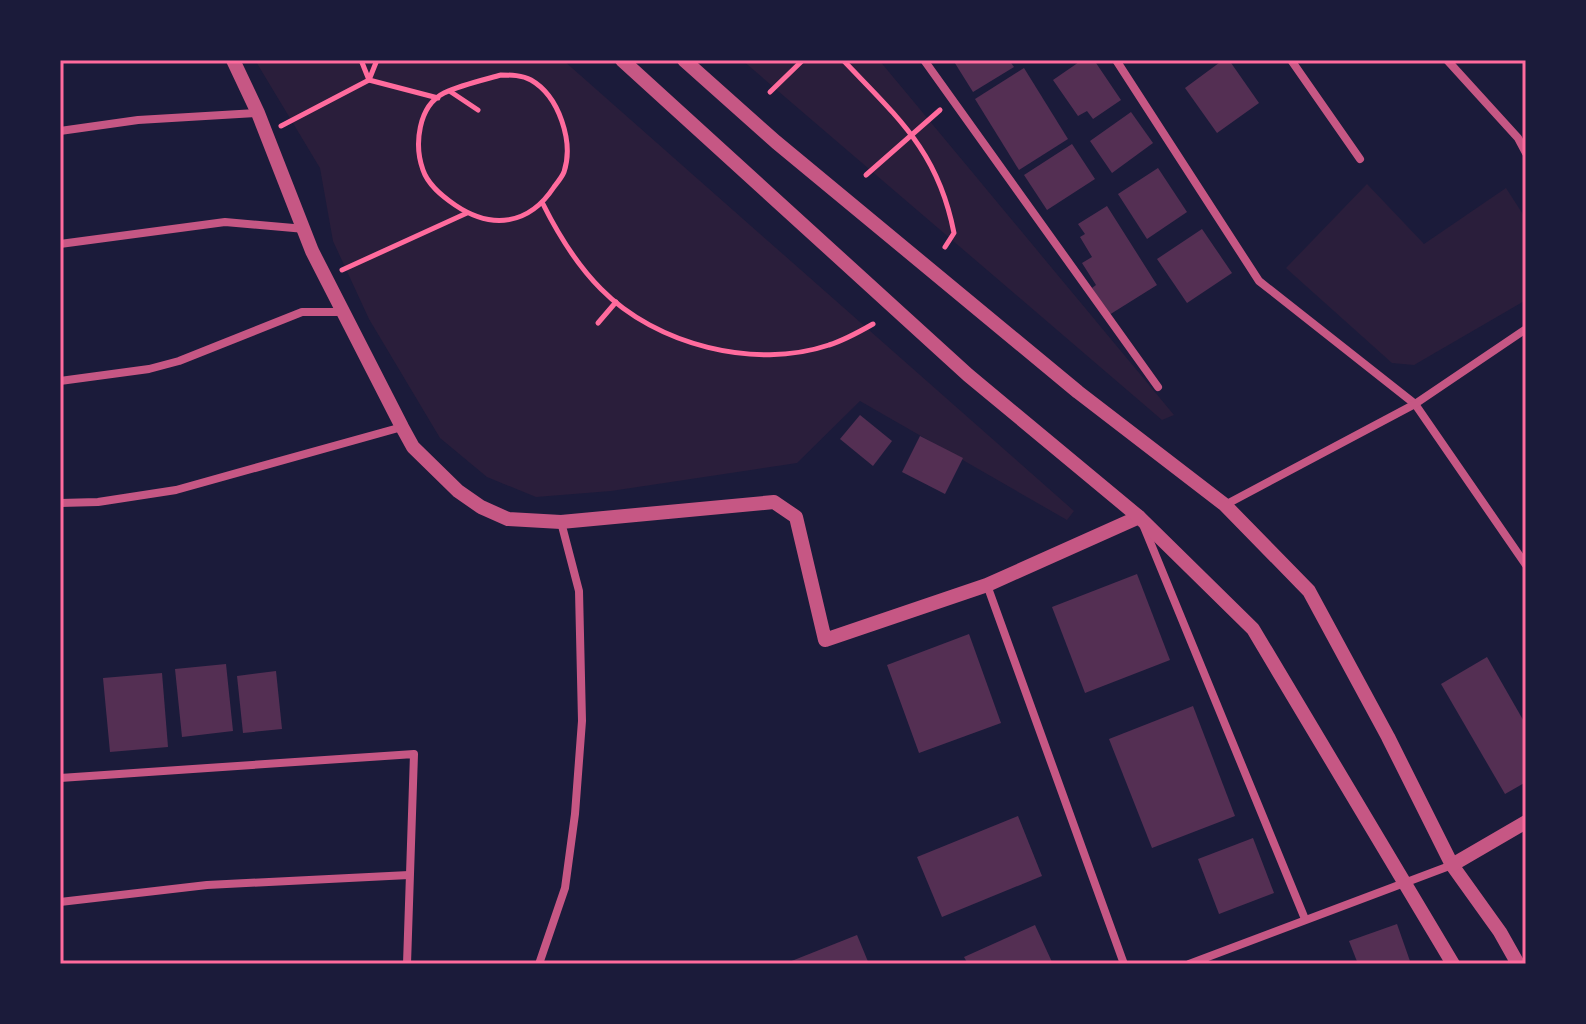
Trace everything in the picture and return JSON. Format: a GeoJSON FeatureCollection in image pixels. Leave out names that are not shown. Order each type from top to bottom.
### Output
{"type":"FeatureCollection","features":[{"type":"Feature","properties":{"kind":"street"},"geometry":{"type":"LineString","coordinates":[[233,60],[326,277],[413,447],[458,491],[481,507],[508,519],[561,522],[774,502],[796,517],[825,640],[987,585],[1139,517]]}},
{"type":"Feature","properties":{"kind":"street"},"geometry":{"type":"LineString","coordinates":[[622,60],[968,375],[1139,517],[1253,629],[1453,964]]}},
{"type":"Feature","properties":{"kind":"street"},"geometry":{"type":"LineString","coordinates":[[684,60],[776,142],[1078,392],[1225,505],[1309,591],[1388,737],[1452,865],[1500,932],[1518,964]]}},
{"type":"Feature","properties":{"kind":"street"},"geometry":{"type":"LineString","coordinates":[[924,60],[1158,387]]}},
{"type":"Feature","properties":{"kind":"street"},"geometry":{"type":"LineString","coordinates":[[1116,60],[1259,281],[1415,404],[1526,565]]}},
{"type":"Feature","properties":{"kind":"street"},"geometry":{"type":"LineString","coordinates":[[1291,60],[1360,159]]}},
{"type":"Feature","properties":{"kind":"street"},"geometry":{"type":"LineString","coordinates":[[1447,60],[1518,138],[1526,153]]}},
{"type":"Feature","properties":{"kind":"street"},"geometry":{"type":"LineString","coordinates":[[60,131],[138,120],[258,113]]}},
{"type":"Feature","properties":{"kind":"street"},"geometry":{"type":"LineString","coordinates":[[60,244],[225,222],[305,229]]}},
{"type":"Feature","properties":{"kind":"street"},"geometry":{"type":"LineString","coordinates":[[60,381],[149,369],[179,361],[302,312],[343,312]]}},
{"type":"Feature","properties":{"kind":"street"},"geometry":{"type":"LineString","coordinates":[[1225,505],[1415,404],[1526,329]]}},
{"type":"Feature","properties":{"kind":"street"},"geometry":{"type":"LineString","coordinates":[[60,503],[98,502],[176,490],[402,427]]}},
{"type":"Feature","properties":{"kind":"street"},"geometry":{"type":"LineString","coordinates":[[1139,517],[1305,919]]}},
{"type":"Feature","properties":{"kind":"street"},"geometry":{"type":"LineString","coordinates":[[539,964],[565,888],[575,814],[582,721],[579,591],[561,522]]}},
{"type":"Feature","properties":{"kind":"street"},"geometry":{"type":"LineString","coordinates":[[987,585],[1124,964]]}},
{"type":"Feature","properties":{"kind":"street"},"geometry":{"type":"LineString","coordinates":[[60,778],[414,754],[407,964]]}},
{"type":"Feature","properties":{"kind":"street"},"geometry":{"type":"LineString","coordinates":[[1189,964],[1452,865],[1526,822]]}},
{"type":"Feature","properties":{"kind":"street"},"geometry":{"type":"LineString","coordinates":[[60,902],[207,885],[409,875]]}},
{"type":"Feature","properties":{"kind":"path"},"geometry":{"type":"LineString","coordinates":[[361,60],[369,80]]}},
{"type":"Feature","properties":{"kind":"path"},"geometry":{"type":"LineString","coordinates":[[266,133],[369,80],[377,60]]}},
{"type":"Feature","properties":{"kind":"path"},"geometry":{"type":"LineString","coordinates":[[770,92],[803,60]]}},
{"type":"Feature","properties":{"kind":"path"},"geometry":{"type":"LineString","coordinates":[[843,60],[912,134],[939,179],[954,233],[945,247]]}},
{"type":"Feature","properties":{"kind":"path"},"geometry":{"type":"LineString","coordinates":[[501,75],[531,80],[546,93],[559,113],[567,150],[564,172],[543,204],[530,213],[497,221],[468,213],[434,189],[423,170],[420,125],[427,110],[441,94],[451,91],[501,75]]}},
{"type":"Feature","properties":{"kind":"path"},"geometry":{"type":"LineString","coordinates":[[369,80],[438,98]]}},
{"type":"Feature","properties":{"kind":"path"},"geometry":{"type":"LineString","coordinates":[[451,91],[478,110]]}},
{"type":"Feature","properties":{"kind":"path"},"geometry":{"type":"LineString","coordinates":[[866,175],[951,99]]}},
{"type":"Feature","properties":{"kind":"path"},"geometry":{"type":"LineString","coordinates":[[543,204],[571,255],[616,302],[659,329],[702,346],[732,352],[800,352],[827,346],[873,324]]}},
{"type":"Feature","properties":{"kind":"path"},"geometry":{"type":"LineString","coordinates":[[326,277],[468,213]]}},
{"type":"Feature","properties":{"kind":"path"},"geometry":{"type":"LineString","coordinates":[[598,323],[616,302]]}},
{"type":"Feature","properties":{"kind":"shaded area"},"geometry":{"type":"Polygon","coordinates":[[[255,60],[563,60],[1074,511],[1067,520],[860,401],[797,463],[611,491],[536,497],[487,477],[440,438],[369,319],[333,241],[320,168],[255,60]]]}},
{"type":"Feature","properties":{"kind":"shaded area"},"geometry":{"type":"Polygon","coordinates":[[[742,60],[879,60],[1174,415],[1162,420],[742,60]]]}},
{"type":"Feature","properties":{"kind":"shaded area"},"geometry":{"type":"Polygon","coordinates":[[[1367,184],[1424,244],[1506,188],[1526,219],[1526,300],[1414,365],[1392,363],[1286,268],[1367,184]]]}},
{"type":"Feature","properties":{"kind":"building"},"geometry":{"type":"Polygon","coordinates":[[[953,60],[1009,60],[1014,67],[973,92],[953,60]]]}},
{"type":"Feature","properties":{"kind":"building"},"geometry":{"type":"Polygon","coordinates":[[[1082,60],[1094,60],[1121,100],[1093,119],[1087,111],[1078,116],[1053,80],[1082,60]]]}},
{"type":"Feature","properties":{"kind":"building"},"geometry":{"type":"Polygon","coordinates":[[[1223,60],[1229,60],[1259,103],[1217,133],[1185,88],[1223,60]]]}},
{"type":"Feature","properties":{"kind":"building"},"geometry":{"type":"Polygon","coordinates":[[[1024,68],[1068,139],[1019,170],[975,99],[1024,68]]]}},
{"type":"Feature","properties":{"kind":"building"},"geometry":{"type":"Polygon","coordinates":[[[1131,112],[1153,143],[1112,173],[1090,141],[1131,112]]]}},
{"type":"Feature","properties":{"kind":"building"},"geometry":{"type":"Polygon","coordinates":[[[1072,144],[1095,179],[1047,210],[1024,175],[1072,144]]]}},
{"type":"Feature","properties":{"kind":"building"},"geometry":{"type":"Polygon","coordinates":[[[1158,168],[1187,212],[1147,239],[1118,194],[1158,168]]]}},
{"type":"Feature","properties":{"kind":"building"},"geometry":{"type":"Polygon","coordinates":[[[1107,206],[1157,285],[1109,315],[1092,288],[1096,285],[1082,263],[1092,257],[1080,237],[1085,234],[1078,224],[1107,206]]]}},
{"type":"Feature","properties":{"kind":"building"},"geometry":{"type":"Polygon","coordinates":[[[1202,229],[1232,273],[1187,303],[1157,259],[1202,229]]]}},
{"type":"Feature","properties":{"kind":"building"},"geometry":{"type":"Polygon","coordinates":[[[860,415],[892,441],[873,466],[840,439],[860,415]]]}},
{"type":"Feature","properties":{"kind":"building"},"geometry":{"type":"Polygon","coordinates":[[[920,436],[963,458],[945,494],[902,472],[920,436]]]}},
{"type":"Feature","properties":{"kind":"building"},"geometry":{"type":"Polygon","coordinates":[[[1137,574],[1170,660],[1085,693],[1052,607],[1137,574]]]}},
{"type":"Feature","properties":{"kind":"building"},"geometry":{"type":"Polygon","coordinates":[[[969,634],[1001,723],[919,753],[887,665],[969,634]]]}},
{"type":"Feature","properties":{"kind":"building"},"geometry":{"type":"Polygon","coordinates":[[[1487,657],[1526,725],[1526,782],[1505,794],[1441,684],[1487,657]]]}},
{"type":"Feature","properties":{"kind":"building"},"geometry":{"type":"Polygon","coordinates":[[[226,664],[233,731],[182,737],[175,669],[226,664]]]}},
{"type":"Feature","properties":{"kind":"building"},"geometry":{"type":"Polygon","coordinates":[[[276,671],[282,729],[243,733],[237,676],[276,671]]]}},
{"type":"Feature","properties":{"kind":"building"},"geometry":{"type":"Polygon","coordinates":[[[162,673],[168,747],[110,752],[103,678],[162,673]]]}},
{"type":"Feature","properties":{"kind":"building"},"geometry":{"type":"Polygon","coordinates":[[[1193,706],[1235,816],[1152,848],[1109,739],[1193,706]]]}},
{"type":"Feature","properties":{"kind":"building"},"geometry":{"type":"Polygon","coordinates":[[[1018,816],[1042,876],[942,917],[917,857],[1018,816]]]}},
{"type":"Feature","properties":{"kind":"building"},"geometry":{"type":"Polygon","coordinates":[[[1253,838],[1274,893],[1219,914],[1198,859],[1253,838]]]}},
{"type":"Feature","properties":{"kind":"building"},"geometry":{"type":"Polygon","coordinates":[[[1397,924],[1411,964],[1358,964],[1349,941],[1397,924]]]}},
{"type":"Feature","properties":{"kind":"building"},"geometry":{"type":"Polygon","coordinates":[[[1035,925],[1052,962],[968,964],[964,957],[1035,925]]]}},
{"type":"Feature","properties":{"kind":"building"},"geometry":{"type":"Polygon","coordinates":[[[857,935],[869,964],[784,964],[857,935]]]}}]}
